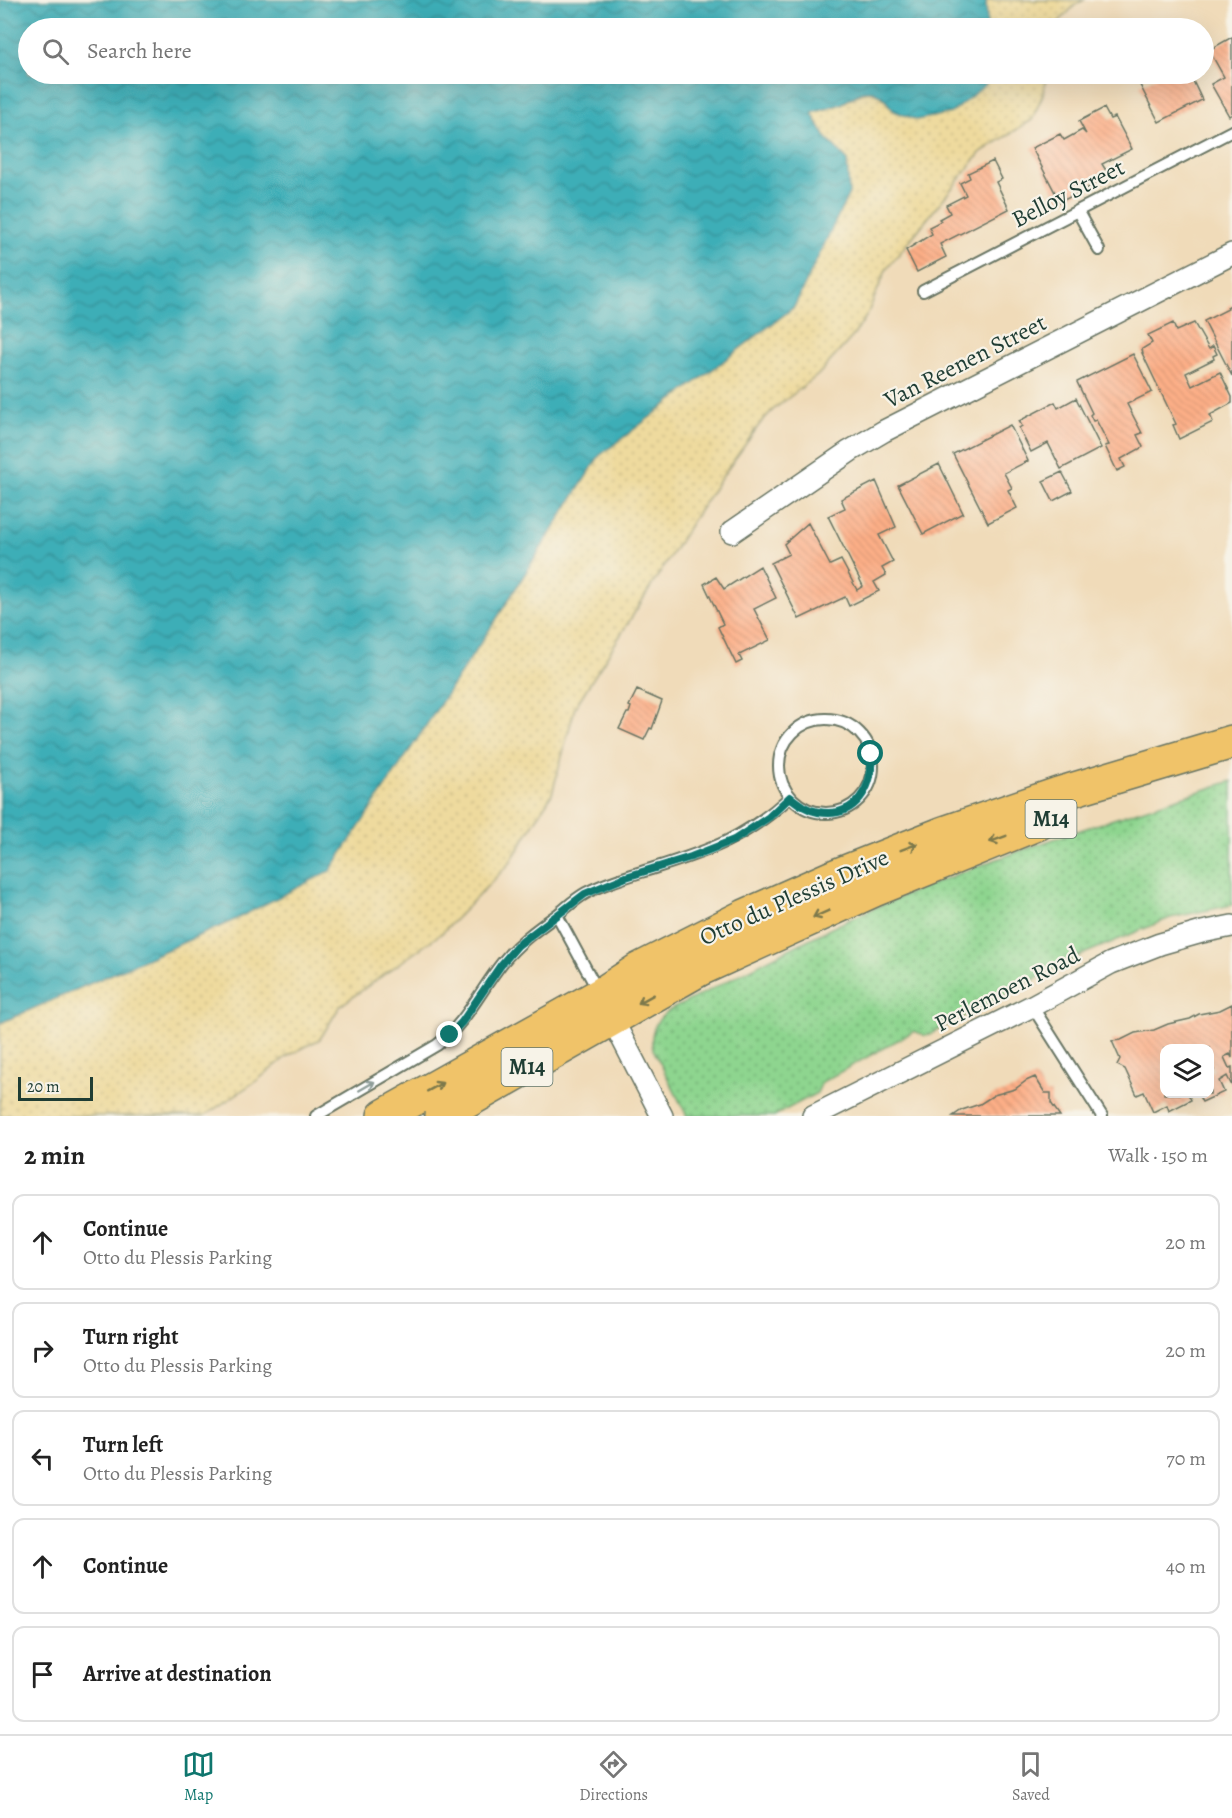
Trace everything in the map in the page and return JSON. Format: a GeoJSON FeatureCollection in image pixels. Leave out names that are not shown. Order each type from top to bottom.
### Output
{"type":"FeatureCollection","features":[{"type":"Feature","properties":{"kind":"main road","name":"Otto du Plessis Drive"},"geometry":{"type":"LineString","coordinates":[[441,1116],[606,1006],[638,969],[745,916],[835,876],[965,826],[1058,794],[1232,742]]}},
{"type":"Feature","properties":{"kind":"main road","name":"Otto du Plessis Drive"},"geometry":{"type":"LineString","coordinates":[[384,1116],[606,1006],[700,969],[964,852],[1094,803],[1232,760]]}},
{"type":"Feature","properties":{"kind":"street","name":"Van Reenen Street"},"geometry":{"type":"LineString","coordinates":[[732,532],[884,431],[1232,254]]}},
{"type":"Feature","properties":{"kind":"street","name":"Perlemoen Road"},"geometry":{"type":"LineString","coordinates":[[813,1116],[1121,959],[1170,941],[1232,926]]}},
{"type":"Feature","properties":{"kind":"street"},"geometry":{"type":"LineString","coordinates":[[606,1006],[662,1116]]}},
{"type":"Feature","properties":{"kind":"lane","name":"Belloy Street"},"geometry":{"type":"LineString","coordinates":[[923,291],[1232,132]]}},
{"type":"Feature","properties":{"kind":"lane"},"geometry":{"type":"LineString","coordinates":[[1078,212],[1099,250]]}},
{"type":"Feature","properties":{"kind":"lane"},"geometry":{"type":"LineString","coordinates":[[825,719],[841,721],[854,728],[865,740],[871,754],[873,769],[869,784],[861,798],[848,807],[834,812],[819,812],[804,807],[790,797],[783,785],[779,770],[786,740],[797,729],[810,722],[825,719]]}},
{"type":"Feature","properties":{"kind":"lane"},"geometry":{"type":"LineString","coordinates":[[316,1116],[437,1045],[450,1035],[518,945],[585,894],[626,877],[691,857],[734,840],[769,817],[790,797]]}},
{"type":"Feature","properties":{"kind":"lane"},"geometry":{"type":"LineString","coordinates":[[556,915],[606,1006]]}},
{"type":"Feature","properties":{"kind":"lane"},"geometry":{"type":"LineString","coordinates":[[1032,1005],[1102,1116]]}},
{"type":"Feature","properties":{"kind":"green space"},"geometry":{"type":"Polygon","coordinates":[[[1232,781],[1232,905],[1170,918],[1081,955],[926,1036],[914,1031],[822,1082],[817,1093],[774,1116],[687,1116],[652,1043],[654,1027],[670,1010],[824,931],[920,889],[1053,840],[1232,781]]]}},
{"type":"Feature","properties":{"kind":"sand"},"geometry":{"type":"Polygon","coordinates":[[[986,0],[1084,0],[1075,5],[1063,18],[987,18],[986,0]]]}},
{"type":"Feature","properties":{"kind":"sand"},"geometry":{"type":"Polygon","coordinates":[[[986,84],[1045,84],[1032,120],[981,152],[886,270],[867,315],[854,335],[818,375],[762,421],[717,484],[575,707],[552,794],[509,864],[442,933],[340,1006],[320,1039],[286,1057],[259,1079],[204,1116],[0,1116],[0,1023],[232,921],[497,618],[599,456],[794,307],[847,160],[825,136],[812,113],[836,106],[871,91],[881,96],[894,111],[986,84]]]}},
{"type":"Feature","properties":{"kind":"water"},"geometry":{"type":"Polygon","coordinates":[[[0,0],[986,0],[987,18],[18,18],[18,84],[986,84],[951,113],[917,120],[894,111],[882,96],[873,91],[863,91],[841,104],[812,113],[825,136],[847,160],[849,193],[794,307],[599,456],[497,618],[330,871],[232,921],[0,1023],[0,0]]]}},
{"type":"Feature","properties":{"kind":"building"},"geometry":{"type":"Polygon","coordinates":[[[1232,37],[1232,114],[1229,116],[1211,84],[1224,77],[1214,59],[1214,47],[1232,37]]]}},
{"type":"Feature","properties":{"kind":"building"},"geometry":{"type":"Polygon","coordinates":[[[1194,84],[1202,100],[1159,122],[1140,85],[1194,84]]]}},
{"type":"Feature","properties":{"kind":"building"},"geometry":{"type":"Polygon","coordinates":[[[1104,108],[1110,119],[1115,117],[1132,149],[1102,164],[1107,172],[1092,180],[1094,185],[1060,202],[1032,148],[1060,134],[1064,140],[1082,130],[1086,134],[1079,121],[1104,108]]]}},
{"type":"Feature","properties":{"kind":"building"},"geometry":{"type":"Polygon","coordinates":[[[993,161],[1002,179],[996,182],[1009,209],[940,244],[946,257],[917,272],[906,250],[932,234],[929,227],[950,213],[946,205],[966,195],[960,183],[970,178],[968,173],[993,161]]]}},
{"type":"Feature","properties":{"kind":"building"},"geometry":{"type":"Polygon","coordinates":[[[1232,304],[1232,376],[1204,321],[1228,309],[1227,307],[1232,304]]]}},
{"type":"Feature","properties":{"kind":"building"},"geometry":{"type":"Polygon","coordinates":[[[1173,323],[1176,331],[1194,323],[1209,349],[1213,346],[1217,354],[1213,356],[1214,359],[1186,373],[1192,386],[1220,372],[1232,397],[1232,403],[1210,415],[1213,422],[1179,439],[1173,425],[1176,424],[1142,353],[1142,349],[1152,343],[1148,335],[1173,323]]]}},
{"type":"Feature","properties":{"kind":"building"},"geometry":{"type":"Polygon","coordinates":[[[1133,354],[1152,392],[1127,404],[1142,433],[1137,435],[1143,447],[1121,459],[1125,467],[1117,471],[1105,446],[1109,445],[1096,420],[1093,421],[1090,415],[1092,413],[1077,382],[1133,354]]]}},
{"type":"Feature","properties":{"kind":"building"},"geometry":{"type":"Polygon","coordinates":[[[1076,398],[1101,448],[1061,469],[1048,443],[1031,452],[1019,428],[1022,426],[1019,421],[1055,402],[1058,408],[1076,398]]]}},
{"type":"Feature","properties":{"kind":"building"},"geometry":{"type":"Polygon","coordinates":[[[1010,425],[1028,461],[1004,473],[1012,488],[1008,490],[1017,508],[988,523],[953,454],[1010,425]]]}},
{"type":"Feature","properties":{"kind":"building"},"geometry":{"type":"Polygon","coordinates":[[[939,464],[963,513],[923,534],[898,485],[939,464]]]}},
{"type":"Feature","properties":{"kind":"building"},"geometry":{"type":"Polygon","coordinates":[[[1062,472],[1072,491],[1053,501],[1043,481],[1062,472]]]}},
{"type":"Feature","properties":{"kind":"building"},"geometry":{"type":"Polygon","coordinates":[[[876,481],[896,527],[879,535],[893,562],[882,568],[886,575],[874,582],[879,591],[849,606],[845,597],[799,619],[771,563],[789,554],[784,544],[808,523],[830,565],[841,560],[857,590],[863,586],[828,516],[845,508],[841,499],[876,481]]]}},
{"type":"Feature","properties":{"kind":"building"},"geometry":{"type":"Polygon","coordinates":[[[760,566],[776,598],[754,609],[770,640],[739,655],[742,661],[736,664],[718,627],[723,624],[704,584],[716,577],[724,589],[760,566]]]}},
{"type":"Feature","properties":{"kind":"building"},"geometry":{"type":"Polygon","coordinates":[[[637,690],[662,701],[652,729],[650,728],[644,740],[619,729],[629,713],[631,707],[629,706],[637,690]]]}},
{"type":"Feature","properties":{"kind":"building"},"geometry":{"type":"Polygon","coordinates":[[[1232,1004],[1232,1058],[1230,1054],[1224,1057],[1229,1068],[1232,1067],[1232,1086],[1227,1076],[1219,1081],[1224,1092],[1214,1097],[1214,1044],[1160,1044],[1160,1098],[1190,1098],[1191,1100],[1169,1111],[1167,1105],[1153,1112],[1144,1092],[1137,1095],[1125,1069],[1117,1065],[1120,1059],[1112,1041],[1190,1019],[1199,1014],[1220,1010],[1232,1004]]]}},
{"type":"Feature","properties":{"kind":"building"},"geometry":{"type":"Polygon","coordinates":[[[1035,1077],[1045,1093],[1051,1093],[1051,1103],[1060,1116],[953,1116],[994,1095],[1015,1089],[1035,1077]]]}},
{"type":"Feature","properties":{"kind":"route"},"geometry":{"type":"LineString","coordinates":[[450,1035],[518,945],[585,894],[626,877],[691,857],[734,840],[769,817],[790,797],[804,807],[819,812],[834,812],[848,807],[861,798],[869,784],[873,769],[871,754]]}}]}
